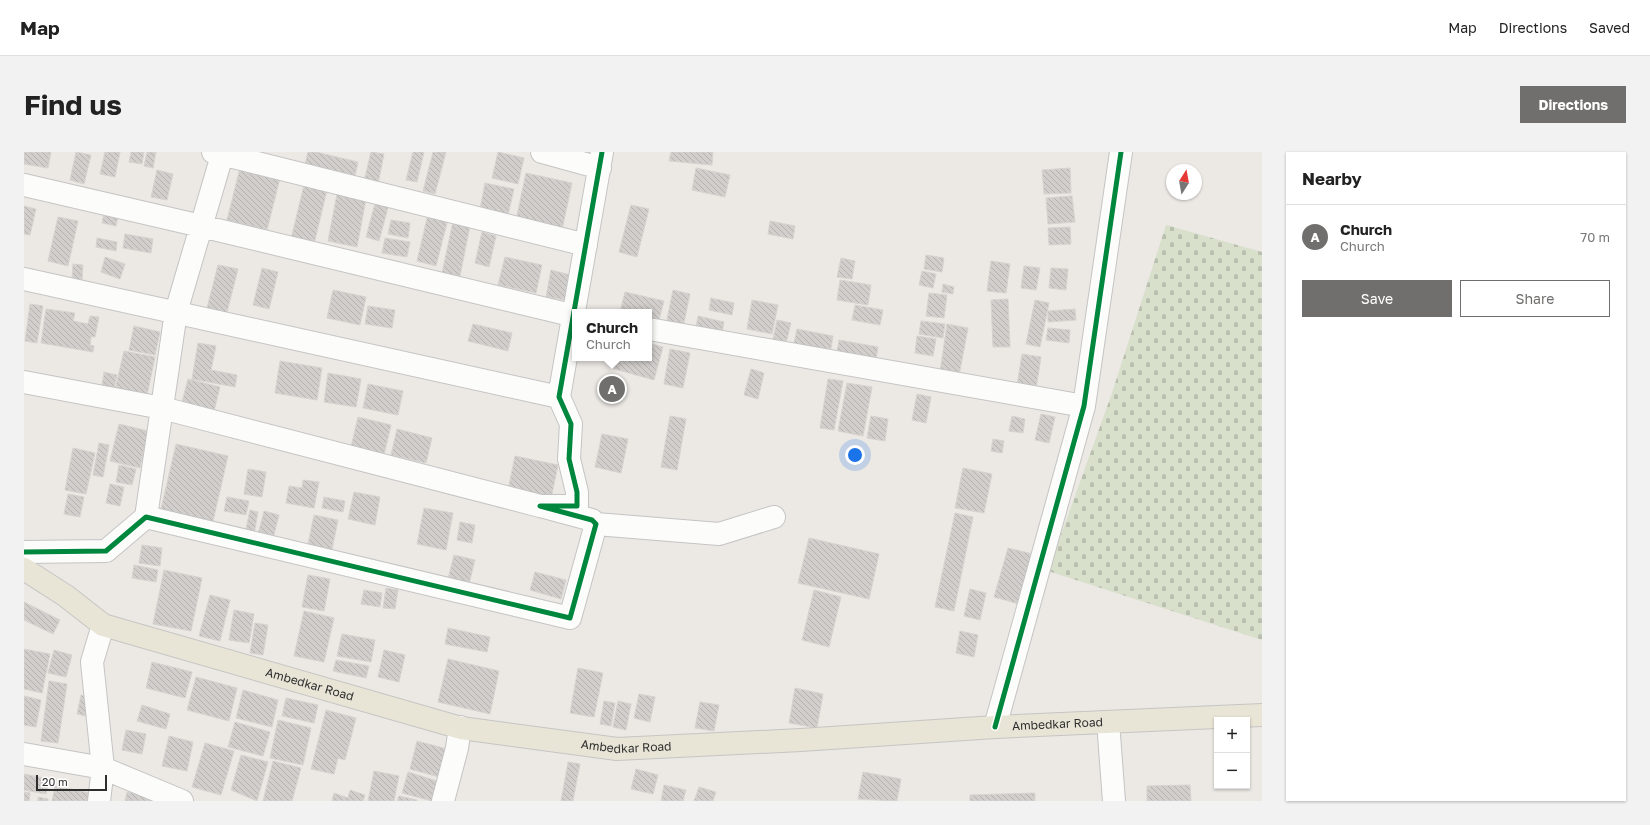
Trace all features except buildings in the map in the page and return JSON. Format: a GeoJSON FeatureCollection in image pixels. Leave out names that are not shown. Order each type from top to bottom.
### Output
{"type":"FeatureCollection","features":[{"type":"Feature","properties":{"kind":"main road","name":"Ambedkar Road"},"geometry":{"type":"LineString","coordinates":[[24,568],[66,596],[103,625],[460,726],[617,749],[801,740],[995,727],[1262,715]]}},
{"type":"Feature","properties":{"kind":"street"},"geometry":{"type":"LineString","coordinates":[[542,152],[601,160],[575,309]]}},
{"type":"Feature","properties":{"kind":"street"},"geometry":{"type":"LineString","coordinates":[[995,727],[1084,406],[1121,152]]}},
{"type":"Feature","properties":{"kind":"street"},"geometry":{"type":"LineString","coordinates":[[24,552],[106,551],[146,517],[176,312],[220,153],[586,245]]}},
{"type":"Feature","properties":{"kind":"street"},"geometry":{"type":"LineString","coordinates":[[24,185],[572,316]]}},
{"type":"Feature","properties":{"kind":"street"},"geometry":{"type":"LineString","coordinates":[[24,279],[559,397]]}},
{"type":"Feature","properties":{"kind":"street"},"geometry":{"type":"LineString","coordinates":[[540,506],[577,506],[577,492],[569,459],[570,424],[559,397],[572,327]]}},
{"type":"Feature","properties":{"kind":"street"},"geometry":{"type":"LineString","coordinates":[[652,330],[1084,406]]}},
{"type":"Feature","properties":{"kind":"street"},"geometry":{"type":"LineString","coordinates":[[24,382],[162,408],[540,506],[592,520],[596,524],[719,534],[774,517]]}},
{"type":"Feature","properties":{"kind":"street"},"geometry":{"type":"LineString","coordinates":[[146,517],[570,618],[596,524]]}},
{"type":"Feature","properties":{"kind":"street"},"geometry":{"type":"LineString","coordinates":[[99,801],[102,768],[92,662],[103,625]]}},
{"type":"Feature","properties":{"kind":"street"},"geometry":{"type":"LineString","coordinates":[[1108,722],[1114,801]]}},
{"type":"Feature","properties":{"kind":"street"},"geometry":{"type":"LineString","coordinates":[[443,801],[457,748],[460,726]]}},
{"type":"Feature","properties":{"kind":"street"},"geometry":{"type":"LineString","coordinates":[[24,754],[102,768],[182,801]]}},
{"type":"Feature","properties":{"kind":"green space"},"geometry":{"type":"Polygon","coordinates":[[[1166,225],[1262,252],[1262,640],[1048,571],[1112,393],[1166,225]]]}},
{"type":"Feature","properties":{"kind":"cycle path"},"geometry":{"type":"LineString","coordinates":[[574,309],[602,152]]}},
{"type":"Feature","properties":{"kind":"cycle path"},"geometry":{"type":"LineString","coordinates":[[995,727],[1084,406],[1121,152]]}},
{"type":"Feature","properties":{"kind":"cycle path"},"geometry":{"type":"LineString","coordinates":[[24,552],[106,551],[146,517],[570,618],[596,524],[592,520],[540,506],[577,506],[577,492],[569,459],[571,424],[559,397],[572,323]]}},
{"type":"Feature","properties":{"kind":"place","name":"Church"},"geometry":{"type":"Point","coordinates":[612,389]}}]}
